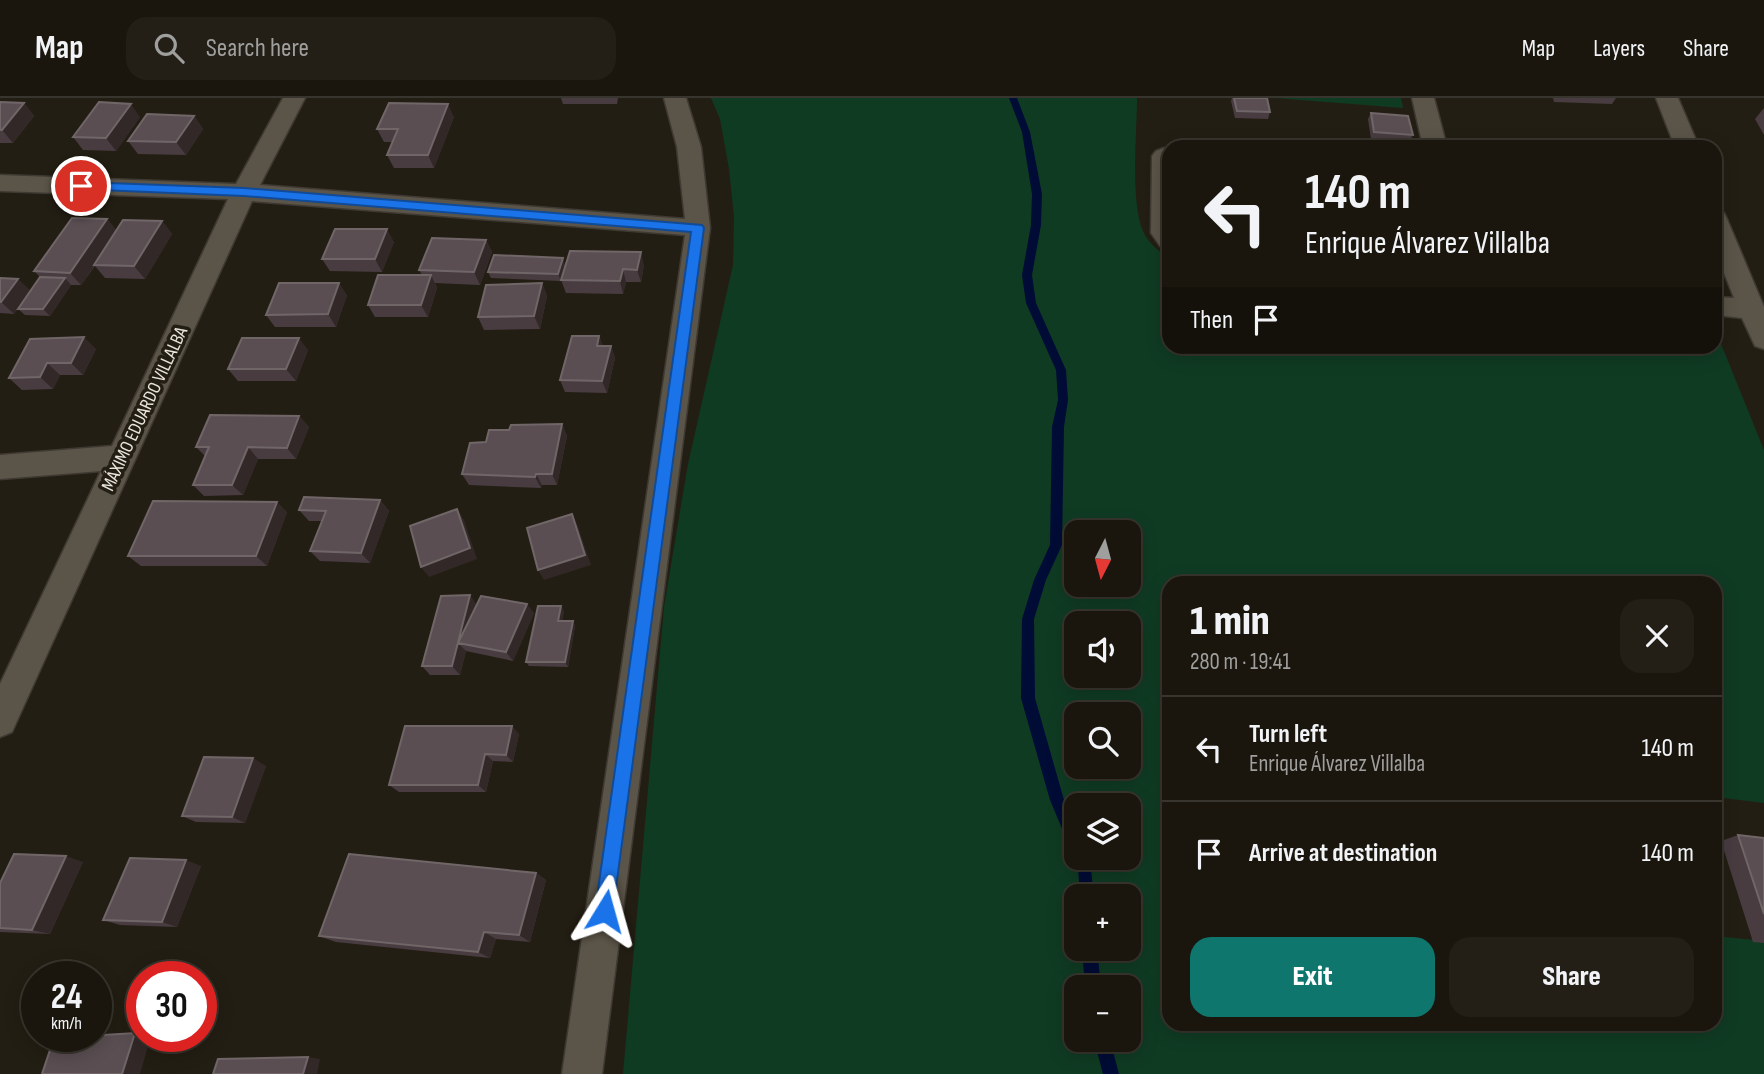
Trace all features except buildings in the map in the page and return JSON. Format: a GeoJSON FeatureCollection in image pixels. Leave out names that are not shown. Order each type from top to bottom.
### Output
{"type":"FeatureCollection","features":[{"type":"Feature","properties":{"kind":"street","name":"MÁXIMO EDUARDO VILLALBA"},"geometry":{"type":"LineString","coordinates":[[0,721],[244,192],[294,98]]}},
{"type":"Feature","properties":{"kind":"street"},"geometry":{"type":"LineString","coordinates":[[582,1074],[698,228],[690,147],[675,98]]}},
{"type":"Feature","properties":{"kind":"street"},"geometry":{"type":"LineString","coordinates":[[1423,98],[1433,140]]}},
{"type":"Feature","properties":{"kind":"street"},"geometry":{"type":"LineString","coordinates":[[1667,98],[1684,140]]}},
{"type":"Feature","properties":{"kind":"street"},"geometry":{"type":"LineString","coordinates":[[0,183],[244,192],[698,228]]}},
{"type":"Feature","properties":{"kind":"street"},"geometry":{"type":"LineString","coordinates":[[1722,237],[1764,339]]}},
{"type":"Feature","properties":{"kind":"street"},"geometry":{"type":"LineString","coordinates":[[1722,307],[1750,309]]}},
{"type":"Feature","properties":{"kind":"street"},"geometry":{"type":"LineString","coordinates":[[0,467],[124,457]]}},
{"type":"Feature","properties":{"kind":"green space"},"geometry":{"type":"Polygon","coordinates":[[[711,98],[1137,98],[1137,203],[1145,235],[1162,253],[1162,354],[1722,354],[1722,346],[1764,450],[1764,803],[1722,798],[1722,576],[1162,576],[1162,1031],[1722,1031],[1722,937],[1764,941],[1764,1074],[623,1074],[664,607],[688,464],[733,265],[734,217],[720,119],[711,98]]]}},
{"type":"Feature","properties":{"kind":"green space"},"geometry":{"type":"Polygon","coordinates":[[[1275,98],[1401,98],[1403,108],[1275,98]]]}},
{"type":"Feature","properties":{"kind":"waterway"},"geometry":{"type":"LineString","coordinates":[[1013,98],[1026,132],[1037,194],[1036,225],[1027,275],[1031,303],[1061,370],[1063,400],[1058,427],[1056,545],[1040,580],[1028,619],[1028,698],[1064,817]]}},
{"type":"Feature","properties":{"kind":"waterway"},"geometry":{"type":"LineString","coordinates":[[1085,870],[1086,884]]}},
{"type":"Feature","properties":{"kind":"waterway"},"geometry":{"type":"LineString","coordinates":[[1090,961],[1092,975]]}},
{"type":"Feature","properties":{"kind":"waterway"},"geometry":{"type":"LineString","coordinates":[[1105,1052],[1111,1074]]}},
{"type":"Feature","properties":{"kind":"route"},"geometry":{"type":"LineString","coordinates":[[81,186],[244,192],[698,228],[692,288],[605,911]]}}]}
